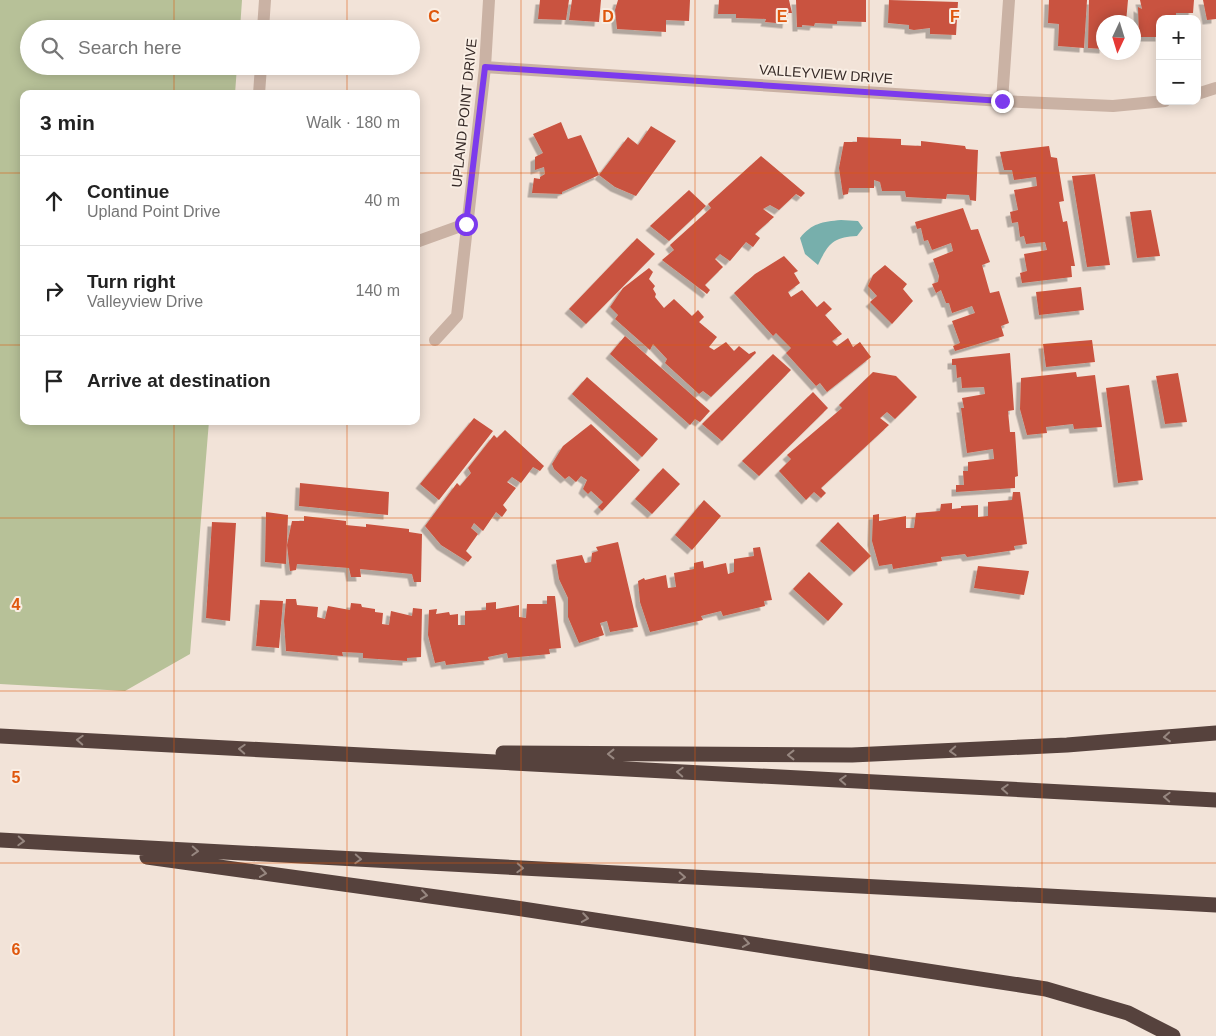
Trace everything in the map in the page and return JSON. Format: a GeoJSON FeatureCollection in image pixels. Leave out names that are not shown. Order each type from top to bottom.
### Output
{"type":"FeatureCollection","features":[{"type":"Feature","properties":{"kind":"highway"},"geometry":{"type":"LineString","coordinates":[[290,752],[852,755],[1067,745],[1216,733]]}},
{"type":"Feature","properties":{"kind":"highway"},"geometry":{"type":"LineString","coordinates":[[0,736],[1216,800]]}},
{"type":"Feature","properties":{"kind":"highway"},"geometry":{"type":"LineString","coordinates":[[0,840],[1216,905]]}},
{"type":"Feature","properties":{"kind":"highway"},"geometry":{"type":"LineString","coordinates":[[42,842],[516,908],[1046,988],[1128,1013],[1173,1036]]}},
{"type":"Feature","properties":{"kind":"street"},"geometry":{"type":"LineString","coordinates":[[264,20],[265,0]]}},
{"type":"Feature","properties":{"kind":"street","name":"UPLAND POINT DRIVE"},"geometry":{"type":"LineString","coordinates":[[435,340],[457,316],[485,67],[489,0]]}},
{"type":"Feature","properties":{"kind":"street"},"geometry":{"type":"LineString","coordinates":[[1002,101],[1009,0]]}},
{"type":"Feature","properties":{"kind":"street","name":"VALLEYVIEW DRIVE"},"geometry":{"type":"LineString","coordinates":[[485,67],[1002,101],[1113,106],[1156,102]]}},
{"type":"Feature","properties":{"kind":"street"},"geometry":{"type":"LineString","coordinates":[[259,90],[260,75]]}},
{"type":"Feature","properties":{"kind":"street"},"geometry":{"type":"LineString","coordinates":[[1201,93],[1216,88]]}},
{"type":"Feature","properties":{"kind":"street"},"geometry":{"type":"LineString","coordinates":[[420,241],[466,224]]}},
{"type":"Feature","properties":{"kind":"green space"},"geometry":{"type":"Polygon","coordinates":[[[0,0],[242,0],[241,20],[20,20],[20,75],[236,75],[235,90],[20,90],[20,425],[209,425],[190,654],[125,691],[0,684],[0,0]]]}},
{"type":"Feature","properties":{"kind":"water"},"geometry":{"type":"Polygon","coordinates":[[[841,220],[858,221],[863,228],[857,236],[842,238],[832,243],[818,265],[805,254],[800,238],[813,226],[841,220]]]}},
{"type":"Feature","properties":{"kind":"building"},"geometry":{"type":"Polygon","coordinates":[[[540,0],[569,0],[566,20],[538,19],[540,0]]]}},
{"type":"Feature","properties":{"kind":"building"},"geometry":{"type":"Polygon","coordinates":[[[572,0],[601,0],[599,22],[569,20],[572,0]]]}},
{"type":"Feature","properties":{"kind":"building"},"geometry":{"type":"Polygon","coordinates":[[[618,0],[690,0],[689,21],[666,20],[666,32],[617,29],[615,10],[618,0]]]}},
{"type":"Feature","properties":{"kind":"building"},"geometry":{"type":"Polygon","coordinates":[[[719,0],[789,0],[792,13],[788,13],[787,24],[765,22],[766,19],[736,18],[736,14],[718,14],[719,0]]]}},
{"type":"Feature","properties":{"kind":"building"},"geometry":{"type":"Polygon","coordinates":[[[796,0],[866,0],[866,22],[837,21],[837,24],[815,23],[814,26],[802,25],[802,27],[797,27],[796,0]]]}},
{"type":"Feature","properties":{"kind":"building"},"geometry":{"type":"Polygon","coordinates":[[[889,0],[958,2],[956,35],[930,34],[930,28],[914,30],[909,29],[909,25],[888,23],[889,0]]]}},
{"type":"Feature","properties":{"kind":"building"},"geometry":{"type":"Polygon","coordinates":[[[1049,0],[1087,0],[1084,48],[1058,46],[1059,24],[1048,23],[1049,0]]]}},
{"type":"Feature","properties":{"kind":"building"},"geometry":{"type":"Polygon","coordinates":[[[1089,0],[1128,0],[1127,15],[1096,15],[1096,48],[1088,48],[1089,0]]]}},
{"type":"Feature","properties":{"kind":"building"},"geometry":{"type":"Polygon","coordinates":[[[1140,0],[1194,0],[1193,13],[1156,15],[1156,37],[1141,37],[1141,15],[1138,15],[1138,7],[1142,9],[1140,0]]]}},
{"type":"Feature","properties":{"kind":"building"},"geometry":{"type":"Polygon","coordinates":[[[1203,0],[1216,0],[1216,19],[1207,20],[1203,0]]]}},
{"type":"Feature","properties":{"kind":"building"},"geometry":{"type":"Polygon","coordinates":[[[561,122],[568,139],[581,135],[599,175],[562,192],[562,194],[532,193],[534,178],[540,179],[545,174],[544,167],[535,170],[535,157],[543,153],[533,134],[561,122]]]}},
{"type":"Feature","properties":{"kind":"building"},"geometry":{"type":"Polygon","coordinates":[[[651,126],[676,141],[636,196],[615,187],[599,175],[628,137],[638,145],[651,126]]]}},
{"type":"Feature","properties":{"kind":"building"},"geometry":{"type":"Polygon","coordinates":[[[857,137],[901,139],[901,145],[921,146],[921,141],[965,146],[966,149],[978,150],[976,201],[970,200],[969,195],[947,194],[946,199],[906,197],[905,191],[882,191],[880,182],[874,180],[874,188],[849,188],[848,194],[843,195],[839,168],[844,142],[857,142],[857,137]]]}},
{"type":"Feature","properties":{"kind":"building"},"geometry":{"type":"Polygon","coordinates":[[[1049,146],[1051,157],[1057,158],[1064,201],[1059,202],[1063,222],[1067,221],[1075,266],[1071,266],[1072,277],[1022,283],[1020,273],[1027,271],[1024,254],[1047,250],[1045,242],[1026,244],[1024,236],[1020,237],[1018,222],[1012,223],[1010,212],[1018,210],[1014,190],[1037,186],[1036,177],[1014,180],[1012,170],[1004,170],[1000,152],[1049,146]]]}},
{"type":"Feature","properties":{"kind":"building"},"geometry":{"type":"Polygon","coordinates":[[[761,156],[805,193],[801,197],[796,194],[779,210],[770,205],[763,209],[774,217],[755,234],[760,238],[753,247],[746,242],[730,261],[720,254],[715,259],[723,267],[705,285],[710,290],[707,294],[662,260],[674,250],[670,245],[711,208],[708,204],[761,156]]]}},
{"type":"Feature","properties":{"kind":"building"},"geometry":{"type":"Polygon","coordinates":[[[1095,174],[1110,265],[1087,267],[1072,176],[1095,174]]]}},
{"type":"Feature","properties":{"kind":"building"},"geometry":{"type":"Polygon","coordinates":[[[689,190],[706,206],[669,241],[650,226],[689,190]]]}},
{"type":"Feature","properties":{"kind":"building"},"geometry":{"type":"Polygon","coordinates":[[[963,208],[971,230],[978,229],[990,262],[982,265],[990,293],[999,291],[1009,323],[1001,326],[1004,336],[955,351],[953,346],[960,343],[952,321],[975,313],[972,306],[952,313],[949,303],[946,303],[941,290],[936,293],[932,284],[938,282],[939,276],[933,259],[953,251],[951,243],[932,250],[928,240],[924,241],[921,228],[917,229],[915,222],[963,208]]]}},
{"type":"Feature","properties":{"kind":"building"},"geometry":{"type":"Polygon","coordinates":[[[1151,210],[1160,256],[1137,258],[1130,212],[1151,210]]]}},
{"type":"Feature","properties":{"kind":"building"},"geometry":{"type":"Polygon","coordinates":[[[637,238],[655,254],[586,324],[569,309],[637,238]]]}},
{"type":"Feature","properties":{"kind":"building"},"geometry":{"type":"Polygon","coordinates":[[[784,256],[798,271],[794,273],[800,283],[788,292],[791,297],[802,290],[817,307],[824,301],[832,309],[825,315],[842,334],[832,341],[837,346],[848,338],[853,347],[860,342],[871,357],[827,392],[820,383],[816,386],[786,353],[791,348],[776,333],[773,336],[734,293],[755,274],[784,256]]]}},
{"type":"Feature","properties":{"kind":"building"},"geometry":{"type":"Polygon","coordinates":[[[885,265],[907,284],[903,289],[913,301],[892,324],[870,302],[877,296],[868,286],[873,275],[885,265]]]}},
{"type":"Feature","properties":{"kind":"building"},"geometry":{"type":"Polygon","coordinates":[[[649,268],[653,272],[649,279],[655,286],[653,289],[656,294],[655,297],[664,308],[674,299],[692,316],[698,310],[704,317],[699,322],[717,337],[709,347],[714,350],[726,342],[734,351],[739,346],[749,354],[755,351],[756,353],[711,397],[703,391],[699,394],[665,363],[667,359],[653,344],[650,350],[615,319],[618,315],[610,307],[623,288],[649,268]]]}},
{"type":"Feature","properties":{"kind":"building"},"geometry":{"type":"Polygon","coordinates":[[[1081,287],[1084,310],[1039,315],[1036,292],[1081,287]]]}},
{"type":"Feature","properties":{"kind":"building"},"geometry":{"type":"Polygon","coordinates":[[[625,336],[710,411],[700,422],[695,419],[690,425],[610,354],[625,336]]]}},
{"type":"Feature","properties":{"kind":"building"},"geometry":{"type":"Polygon","coordinates":[[[1092,340],[1095,362],[1046,367],[1043,344],[1092,340]]]}},
{"type":"Feature","properties":{"kind":"building"},"geometry":{"type":"Polygon","coordinates":[[[1010,353],[1014,410],[1008,411],[1010,432],[1015,432],[1018,476],[1015,477],[1015,488],[956,492],[956,485],[964,485],[963,471],[968,471],[968,462],[994,459],[993,449],[967,453],[961,408],[964,408],[962,398],[985,394],[984,387],[962,388],[961,377],[957,378],[956,365],[952,365],[952,359],[1010,353]]]}},
{"type":"Feature","properties":{"kind":"building"},"geometry":{"type":"Polygon","coordinates":[[[773,354],[791,370],[722,441],[702,424],[773,354]]]}},
{"type":"Feature","properties":{"kind":"building"},"geometry":{"type":"Polygon","coordinates":[[[873,372],[896,376],[917,397],[895,419],[887,412],[880,418],[889,425],[821,488],[826,493],[821,498],[814,492],[806,500],[779,471],[791,459],[787,455],[842,408],[839,405],[873,372]]]}},
{"type":"Feature","properties":{"kind":"building"},"geometry":{"type":"Polygon","coordinates":[[[1076,372],[1077,377],[1095,375],[1102,427],[1074,429],[1073,424],[1046,427],[1047,433],[1027,435],[1020,409],[1021,378],[1076,372]]]}},
{"type":"Feature","properties":{"kind":"building"},"geometry":{"type":"Polygon","coordinates":[[[1178,373],[1187,422],[1165,424],[1156,376],[1178,373]]]}},
{"type":"Feature","properties":{"kind":"building"},"geometry":{"type":"Polygon","coordinates":[[[587,377],[658,439],[642,457],[572,394],[587,377]]]}},
{"type":"Feature","properties":{"kind":"building"},"geometry":{"type":"Polygon","coordinates":[[[1129,385],[1143,480],[1118,483],[1106,388],[1129,385]]]}},
{"type":"Feature","properties":{"kind":"building"},"geometry":{"type":"Polygon","coordinates":[[[813,392],[828,408],[759,476],[742,461],[813,392]]]}},
{"type":"Feature","properties":{"kind":"building"},"geometry":{"type":"Polygon","coordinates":[[[474,418],[493,431],[439,500],[420,484],[474,418]]]}},
{"type":"Feature","properties":{"kind":"building"},"geometry":{"type":"Polygon","coordinates":[[[591,424],[640,470],[602,511],[598,507],[603,502],[591,491],[588,494],[583,489],[587,480],[581,476],[576,482],[569,476],[565,479],[554,469],[552,464],[563,446],[591,424]]]}},
{"type":"Feature","properties":{"kind":"building"},"geometry":{"type":"Polygon","coordinates":[[[505,430],[544,466],[540,471],[533,467],[521,483],[512,477],[507,482],[516,488],[503,505],[507,510],[502,517],[496,512],[483,531],[474,523],[471,528],[478,534],[466,551],[472,557],[468,562],[441,545],[425,526],[457,483],[460,486],[471,473],[468,468],[494,435],[497,438],[505,430]]]}},
{"type":"Feature","properties":{"kind":"building"},"geometry":{"type":"Polygon","coordinates":[[[663,468],[680,484],[652,514],[635,499],[663,468]]]}},
{"type":"Feature","properties":{"kind":"building"},"geometry":{"type":"Polygon","coordinates":[[[300,483],[389,492],[388,515],[299,506],[300,483]]]}},
{"type":"Feature","properties":{"kind":"building"},"geometry":{"type":"Polygon","coordinates":[[[1013,492],[1020,492],[1027,544],[1014,546],[1015,550],[967,557],[965,554],[941,557],[942,561],[893,569],[892,564],[879,566],[872,541],[873,515],[879,514],[879,521],[906,516],[906,528],[914,528],[916,513],[940,511],[941,504],[952,503],[952,509],[961,508],[961,506],[978,505],[978,517],[988,516],[988,502],[1012,500],[1013,492]]]}},
{"type":"Feature","properties":{"kind":"building"},"geometry":{"type":"Polygon","coordinates":[[[704,500],[721,516],[692,550],[675,535],[704,500]]]}},
{"type":"Feature","properties":{"kind":"building"},"geometry":{"type":"Polygon","coordinates":[[[266,512],[288,515],[286,564],[265,562],[266,512]]]}},
{"type":"Feature","properties":{"kind":"building"},"geometry":{"type":"Polygon","coordinates":[[[304,516],[346,521],[346,525],[366,527],[366,524],[409,529],[409,532],[422,534],[421,582],[414,582],[412,574],[360,569],[361,577],[351,577],[349,568],[297,564],[296,570],[290,571],[287,545],[292,521],[304,521],[304,516]]]}},
{"type":"Feature","properties":{"kind":"building"},"geometry":{"type":"Polygon","coordinates":[[[212,522],[236,523],[230,621],[206,618],[212,522]]]}},
{"type":"Feature","properties":{"kind":"building"},"geometry":{"type":"Polygon","coordinates":[[[838,522],[871,556],[854,572],[820,541],[838,522]]]}},
{"type":"Feature","properties":{"kind":"building"},"geometry":{"type":"Polygon","coordinates":[[[618,542],[638,627],[610,632],[607,621],[600,623],[604,635],[579,643],[568,617],[568,598],[559,579],[556,560],[582,555],[585,563],[591,562],[592,553],[598,551],[596,547],[618,542]]]}},
{"type":"Feature","properties":{"kind":"building"},"geometry":{"type":"Polygon","coordinates":[[[760,547],[772,600],[764,601],[765,606],[723,616],[721,611],[701,616],[703,620],[650,632],[640,602],[638,581],[644,578],[645,580],[666,575],[668,588],[676,587],[674,573],[694,569],[694,563],[703,561],[704,568],[726,563],[728,574],[734,572],[734,559],[754,556],[753,548],[760,547]]]}},
{"type":"Feature","properties":{"kind":"building"},"geometry":{"type":"Polygon","coordinates":[[[978,566],[1029,571],[1024,595],[974,588],[978,566]]]}},
{"type":"Feature","properties":{"kind":"building"},"geometry":{"type":"Polygon","coordinates":[[[809,572],[843,604],[828,621],[793,589],[809,572]]]}},
{"type":"Feature","properties":{"kind":"building"},"geometry":{"type":"Polygon","coordinates":[[[547,596],[555,596],[561,648],[549,649],[550,654],[508,658],[507,653],[488,657],[489,660],[446,665],[445,661],[435,663],[428,635],[429,610],[437,609],[436,614],[449,612],[450,615],[458,614],[458,625],[465,625],[465,611],[486,610],[486,603],[496,602],[496,609],[519,605],[519,617],[526,618],[527,604],[547,604],[547,596]]]}},
{"type":"Feature","properties":{"kind":"building"},"geometry":{"type":"Polygon","coordinates":[[[286,599],[296,599],[297,605],[318,607],[317,617],[325,619],[328,606],[350,610],[351,603],[361,604],[362,607],[375,609],[375,612],[383,613],[382,624],[389,625],[391,611],[412,616],[413,608],[422,609],[421,657],[407,658],[407,661],[363,658],[363,653],[342,652],[343,656],[286,651],[284,621],[286,599]]]}},
{"type":"Feature","properties":{"kind":"building"},"geometry":{"type":"Polygon","coordinates":[[[260,600],[283,601],[279,648],[256,646],[260,600]]]}},
{"type":"Feature","properties":{"kind":"route"},"geometry":{"type":"LineString","coordinates":[[466,224],[485,67],[1002,101]]}}]}
